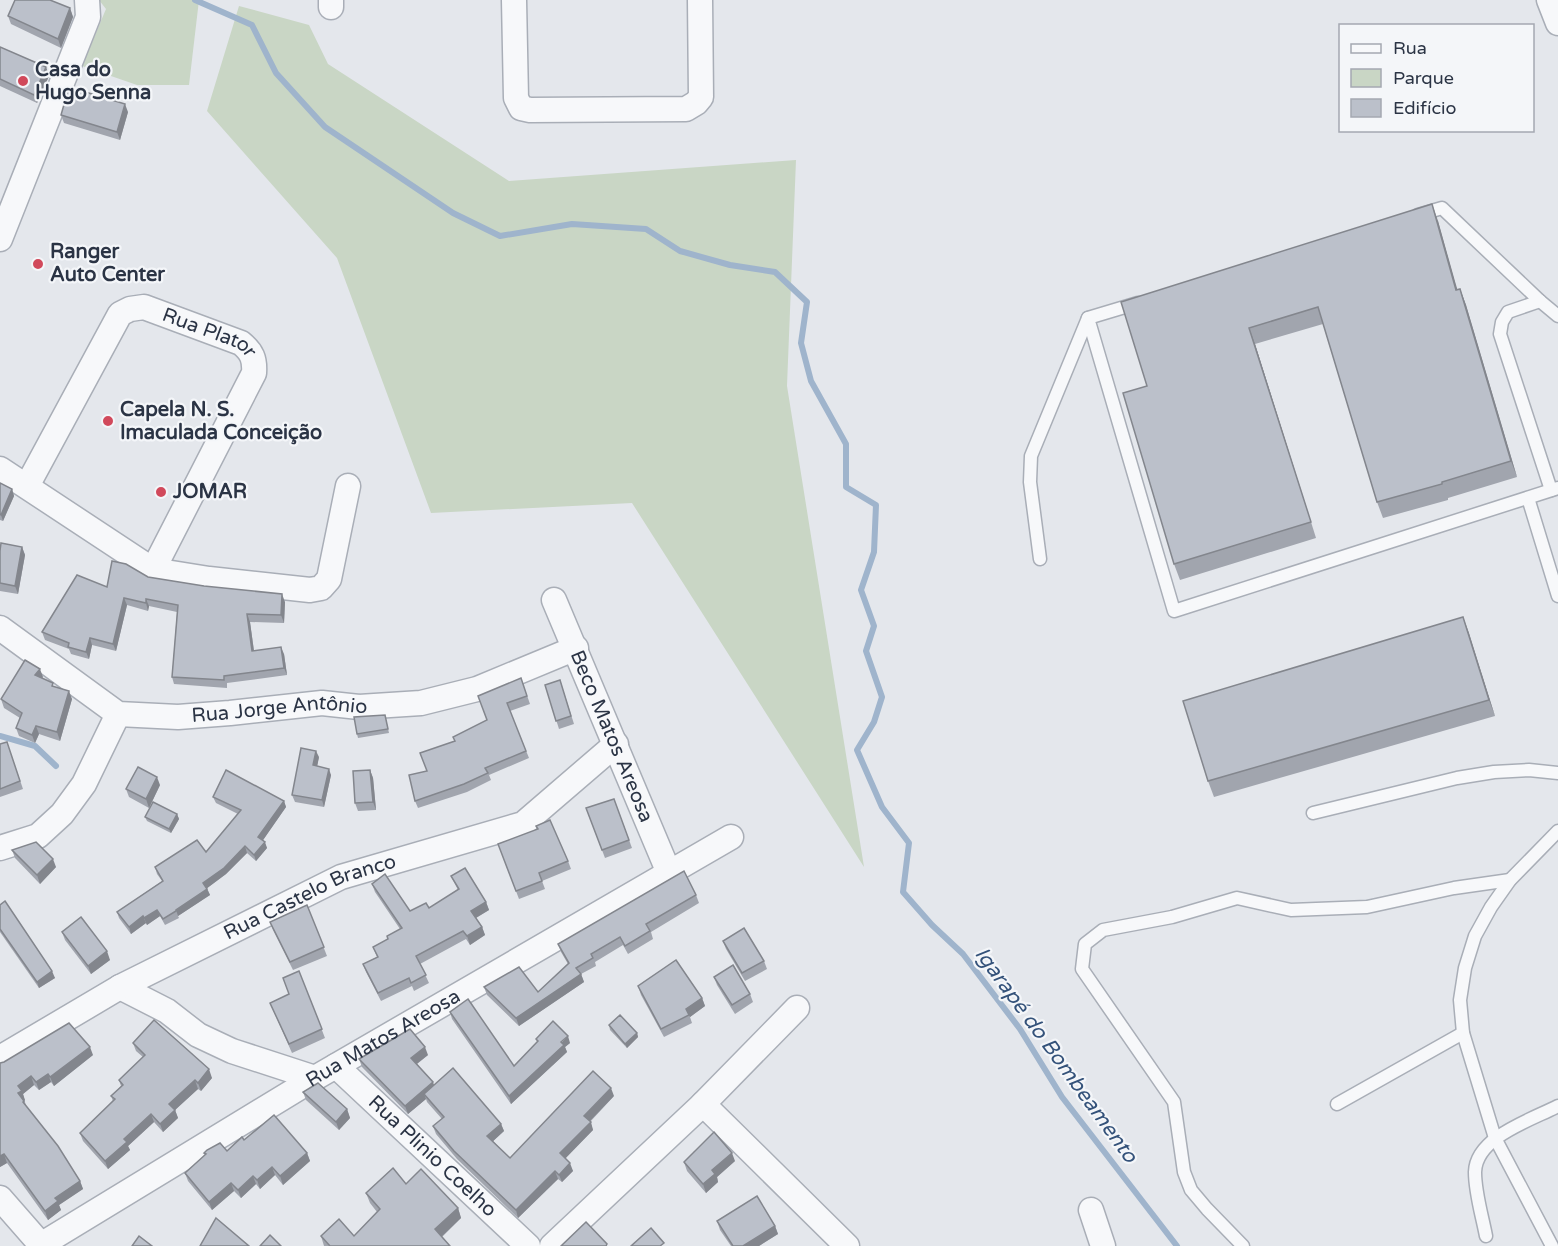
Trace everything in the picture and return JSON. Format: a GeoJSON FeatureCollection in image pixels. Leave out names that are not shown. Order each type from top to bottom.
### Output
{"type":"FeatureCollection","features":[{"type":"Feature","properties":{"kind":"street"},"geometry":{"type":"LineString","coordinates":[[514,0],[516,98],[521,108],[530,110],[686,109],[696,103],[701,97],[700,0]]}},
{"type":"Feature","properties":{"kind":"street"},"geometry":{"type":"LineString","coordinates":[[1549,0],[1558,22]]}},
{"type":"Feature","properties":{"kind":"street"},"geometry":{"type":"LineString","coordinates":[[0,239],[88,18],[88,1]]}},
{"type":"Feature","properties":{"kind":"street","name":"Rua Plator"},"geometry":{"type":"LineString","coordinates":[[27,486],[120,314],[130,309],[144,307],[241,343],[250,350],[255,361],[254,374],[153,570]]}},
{"type":"Feature","properties":{"kind":"street"},"geometry":{"type":"LineString","coordinates":[[0,469],[153,570],[209,579],[310,590],[321,588],[329,579],[348,486]]}},
{"type":"Feature","properties":{"kind":"street","name":"Beco Matos Areosa"},"geometry":{"type":"LineString","coordinates":[[554,600],[669,873]]}},
{"type":"Feature","properties":{"kind":"street"},"geometry":{"type":"LineString","coordinates":[[0,628],[118,714],[84,784],[62,814],[38,836],[0,848]]}},
{"type":"Feature","properties":{"kind":"street","name":"Rua Jorge Antônio"},"geometry":{"type":"LineString","coordinates":[[118,714],[178,717],[322,703],[359,706],[421,703],[477,689],[576,648]]}},
{"type":"Feature","properties":{"kind":"street","name":"Rua Castelo Branco"},"geometry":{"type":"LineString","coordinates":[[0,1058],[120,987],[341,877],[523,824],[616,744]]}},
{"type":"Feature","properties":{"kind":"street","name":"Rua Matos Areosa"},"geometry":{"type":"LineString","coordinates":[[41,1246],[315,1078],[731,837]]}},
{"type":"Feature","properties":{"kind":"street"},"geometry":{"type":"LineString","coordinates":[[120,987],[167,1011],[198,1035],[232,1051],[315,1078]]}},
{"type":"Feature","properties":{"kind":"street"},"geometry":{"type":"LineString","coordinates":[[552,1246],[703,1104],[797,1008]]}},
{"type":"Feature","properties":{"kind":"street","name":"Rua Plinio Coelho"},"geometry":{"type":"LineString","coordinates":[[336,1066],[528,1246]]}},
{"type":"Feature","properties":{"kind":"street"},"geometry":{"type":"LineString","coordinates":[[703,1104],[847,1246]]}},
{"type":"Feature","properties":{"kind":"street"},"geometry":{"type":"LineString","coordinates":[[0,1198],[41,1246]]}},
{"type":"Feature","properties":{"kind":"street"},"geometry":{"type":"LineString","coordinates":[[1091,1210],[1103,1246]]}},
{"type":"Feature","properties":{"kind":"lane"},"geometry":{"type":"LineString","coordinates":[[1408,219],[1442,208],[1540,302],[1558,316]]}},
{"type":"Feature","properties":{"kind":"lane"},"geometry":{"type":"LineString","coordinates":[[1088,318],[1145,300]]}},
{"type":"Feature","properties":{"kind":"lane"},"geometry":{"type":"LineString","coordinates":[[1088,318],[1174,611],[1554,489],[1500,334],[1502,322],[1508,312],[1540,302]]}},
{"type":"Feature","properties":{"kind":"lane"},"geometry":{"type":"LineString","coordinates":[[1040,559],[1030,482],[1031,456],[1088,318]]}},
{"type":"Feature","properties":{"kind":"lane"},"geometry":{"type":"LineString","coordinates":[[1528,498],[1558,596]]}},
{"type":"Feature","properties":{"kind":"lane"},"geometry":{"type":"LineString","coordinates":[[1313,813],[1457,778],[1529,770],[1558,773]]}},
{"type":"Feature","properties":{"kind":"lane"},"geometry":{"type":"LineString","coordinates":[[1552,1246],[1495,1138],[1463,1033],[1460,1000],[1465,968],[1475,936],[1491,907],[1510,880],[1558,831]]}},
{"type":"Feature","properties":{"kind":"lane"},"geometry":{"type":"LineString","coordinates":[[1243,1246],[1191,1190],[1184,1172],[1174,1102],[1082,969],[1085,944],[1103,930],[1172,917],[1237,898],[1292,910],[1367,907],[1454,888],[1510,880]]}},
{"type":"Feature","properties":{"kind":"lane"},"geometry":{"type":"LineString","coordinates":[[1337,1104],[1463,1033]]}},
{"type":"Feature","properties":{"kind":"lane"},"geometry":{"type":"LineString","coordinates":[[1486,1236],[1475,1169],[1478,1157],[1485,1146],[1495,1138],[1558,1106]]}},
{"type":"Feature","properties":{"kind":"green space"},"geometry":{"type":"Polygon","coordinates":[[[99,0],[199,0],[189,85],[137,85],[82,66],[106,9],[99,0]]]}},
{"type":"Feature","properties":{"kind":"green space"},"geometry":{"type":"Polygon","coordinates":[[[239,6],[309,25],[328,64],[509,181],[796,160],[787,386],[864,867],[632,503],[431,513],[337,258],[207,111],[239,6]]]}},
{"type":"Feature","properties":{"kind":"building"},"geometry":{"type":"Polygon","coordinates":[[[15,0],[50,0],[70,8],[58,39],[8,16],[15,0]]]}},
{"type":"Feature","properties":{"kind":"building","name":"Casa do Hugo Senna"},"geometry":{"type":"Polygon","coordinates":[[[0,47],[46,67],[34,95],[0,79],[0,47]]]}},
{"type":"Feature","properties":{"kind":"building"},"geometry":{"type":"Polygon","coordinates":[[[69,87],[125,104],[117,132],[61,115],[69,87]]]}},
{"type":"Feature","properties":{"kind":"building"},"geometry":{"type":"Polygon","coordinates":[[[1432,204],[1456,290],[1460,289],[1511,461],[1442,482],[1442,484],[1377,502],[1318,307],[1249,328],[1311,522],[1174,564],[1123,393],[1147,386],[1121,302],[1432,204]]]}},
{"type":"Feature","properties":{"kind":"building"},"geometry":{"type":"Polygon","coordinates":[[[0,483],[12,489],[1,515],[0,514],[0,483]]]}},
{"type":"Feature","properties":{"kind":"building"},"geometry":{"type":"Polygon","coordinates":[[[1,543],[22,547],[15,586],[0,583],[1,543]]]}},
{"type":"Feature","properties":{"kind":"building"},"geometry":{"type":"Polygon","coordinates":[[[112,561],[126,564],[148,577],[204,586],[282,594],[281,615],[247,614],[252,651],[281,647],[284,668],[224,676],[224,680],[172,677],[178,605],[146,599],[146,603],[124,598],[113,644],[90,638],[86,652],[68,647],[69,643],[42,632],[77,575],[107,587],[112,561]]]}},
{"type":"Feature","properties":{"kind":"building"},"geometry":{"type":"Polygon","coordinates":[[[1463,617],[1489,700],[1208,781],[1183,701],[1463,617]]]}},
{"type":"Feature","properties":{"kind":"building"},"geometry":{"type":"Polygon","coordinates":[[[25,660],[40,669],[35,675],[53,683],[52,686],[69,691],[57,732],[36,726],[32,735],[16,728],[22,713],[1,699],[25,660]]]}},
{"type":"Feature","properties":{"kind":"building"},"geometry":{"type":"Polygon","coordinates":[[[521,678],[527,696],[507,703],[526,751],[485,768],[488,773],[464,784],[415,801],[409,775],[427,771],[420,753],[455,741],[453,737],[487,720],[478,696],[521,678]]]}},
{"type":"Feature","properties":{"kind":"building"},"geometry":{"type":"Polygon","coordinates":[[[560,680],[571,716],[556,721],[545,685],[560,680]]]}},
{"type":"Feature","properties":{"kind":"building"},"geometry":{"type":"Polygon","coordinates":[[[385,715],[388,729],[357,734],[354,717],[385,715]]]}},
{"type":"Feature","properties":{"kind":"building"},"geometry":{"type":"Polygon","coordinates":[[[7,742],[20,781],[0,789],[0,744],[7,742]]]}},
{"type":"Feature","properties":{"kind":"building"},"geometry":{"type":"Polygon","coordinates":[[[301,748],[316,751],[313,765],[329,769],[322,800],[292,795],[301,748]]]}},
{"type":"Feature","properties":{"kind":"building"},"geometry":{"type":"Polygon","coordinates":[[[138,767],[157,777],[146,799],[126,789],[138,767]]]}},
{"type":"Feature","properties":{"kind":"building"},"geometry":{"type":"Polygon","coordinates":[[[226,770],[284,801],[258,837],[265,842],[254,855],[245,846],[224,868],[203,883],[207,889],[176,911],[163,919],[157,910],[144,918],[143,916],[129,927],[117,912],[163,881],[155,867],[197,840],[206,852],[241,810],[213,797],[226,770]]]}},
{"type":"Feature","properties":{"kind":"building"},"geometry":{"type":"Polygon","coordinates":[[[370,770],[373,802],[355,803],[353,771],[370,770]]]}},
{"type":"Feature","properties":{"kind":"building"},"geometry":{"type":"Polygon","coordinates":[[[614,799],[629,840],[602,850],[586,808],[614,799]]]}},
{"type":"Feature","properties":{"kind":"building"},"geometry":{"type":"Polygon","coordinates":[[[153,802],[177,814],[169,829],[145,817],[153,802]]]}},
{"type":"Feature","properties":{"kind":"building"},"geometry":{"type":"Polygon","coordinates":[[[550,820],[568,861],[539,873],[542,881],[516,891],[498,844],[538,829],[536,826],[550,820]]]}},
{"type":"Feature","properties":{"kind":"building"},"geometry":{"type":"Polygon","coordinates":[[[36,842],[53,859],[37,875],[12,850],[36,842]]]}},
{"type":"Feature","properties":{"kind":"building"},"geometry":{"type":"Polygon","coordinates":[[[465,868],[486,902],[471,911],[482,927],[467,936],[463,931],[416,956],[426,975],[411,983],[409,978],[378,993],[363,964],[378,957],[373,947],[402,928],[372,884],[385,874],[410,911],[426,903],[429,908],[459,889],[451,876],[465,868]]]}},
{"type":"Feature","properties":{"kind":"building"},"geometry":{"type":"Polygon","coordinates":[[[684,871],[696,895],[646,924],[650,931],[625,946],[620,937],[591,954],[593,958],[576,968],[581,974],[516,1018],[484,987],[519,967],[538,992],[569,963],[558,944],[684,871]]]}},
{"type":"Feature","properties":{"kind":"building"},"geometry":{"type":"Polygon","coordinates":[[[5,901],[52,971],[37,982],[0,929],[0,905],[5,901]]]}},
{"type":"Feature","properties":{"kind":"building"},"geometry":{"type":"Polygon","coordinates":[[[307,905],[324,947],[290,962],[270,922],[307,905]]]}},
{"type":"Feature","properties":{"kind":"building"},"geometry":{"type":"Polygon","coordinates":[[[81,917],[107,951],[88,966],[62,932],[81,917]]]}},
{"type":"Feature","properties":{"kind":"building"},"geometry":{"type":"Polygon","coordinates":[[[744,928],[764,961],[742,973],[723,941],[744,928]]]}},
{"type":"Feature","properties":{"kind":"building"},"geometry":{"type":"Polygon","coordinates":[[[676,960],[702,998],[686,1009],[689,1015],[661,1029],[638,986],[676,960]]]}},
{"type":"Feature","properties":{"kind":"building"},"geometry":{"type":"Polygon","coordinates":[[[733,965],[750,994],[732,1005],[714,977],[733,965]]]}},
{"type":"Feature","properties":{"kind":"building"},"geometry":{"type":"Polygon","coordinates":[[[299,971],[322,1029],[289,1044],[270,1003],[289,994],[283,978],[299,971]]]}},
{"type":"Feature","properties":{"kind":"building"},"geometry":{"type":"Polygon","coordinates":[[[468,999],[514,1066],[553,1021],[568,1036],[561,1042],[564,1045],[509,1096],[450,1012],[468,999]]]}},
{"type":"Feature","properties":{"kind":"building"},"geometry":{"type":"Polygon","coordinates":[[[620,1015],[637,1033],[625,1044],[609,1025],[620,1015]]]}},
{"type":"Feature","properties":{"kind":"building"},"geometry":{"type":"Polygon","coordinates":[[[154,1020],[209,1069],[198,1083],[195,1080],[169,1104],[175,1110],[160,1124],[151,1114],[124,1139],[127,1142],[105,1161],[80,1133],[115,1099],[111,1096],[123,1085],[119,1080],[145,1055],[133,1043],[154,1020]]]}},
{"type":"Feature","properties":{"kind":"building"},"geometry":{"type":"Polygon","coordinates":[[[69,1023],[90,1047],[50,1077],[48,1074],[36,1082],[31,1076],[18,1086],[22,1091],[18,1093],[23,1102],[58,1146],[80,1181],[55,1198],[58,1201],[45,1211],[4,1154],[0,1156],[0,1063],[69,1023]]]}},
{"type":"Feature","properties":{"kind":"building"},"geometry":{"type":"Polygon","coordinates":[[[410,1029],[425,1047],[411,1058],[433,1082],[405,1106],[359,1059],[410,1029]]]}},
{"type":"Feature","properties":{"kind":"building"},"geometry":{"type":"Polygon","coordinates":[[[453,1068],[501,1124],[487,1136],[510,1158],[593,1071],[611,1088],[584,1116],[591,1122],[560,1153],[570,1163],[559,1175],[555,1171],[516,1210],[454,1151],[433,1126],[444,1117],[424,1094],[453,1068]]]}},
{"type":"Feature","properties":{"kind":"building"},"geometry":{"type":"Polygon","coordinates":[[[318,1083],[347,1109],[336,1122],[303,1092],[318,1083]]]}},
{"type":"Feature","properties":{"kind":"building"},"geometry":{"type":"Polygon","coordinates":[[[274,1115],[307,1153],[280,1176],[272,1167],[257,1180],[253,1176],[238,1190],[231,1183],[209,1202],[185,1173],[206,1154],[204,1153],[207,1150],[220,1143],[227,1151],[242,1137],[244,1140],[274,1115]]]}},
{"type":"Feature","properties":{"kind":"building"},"geometry":{"type":"Polygon","coordinates":[[[714,1132],[732,1153],[712,1170],[715,1174],[703,1184],[684,1162],[714,1132]]]}},
{"type":"Feature","properties":{"kind":"building"},"geometry":{"type":"Polygon","coordinates":[[[393,1168],[406,1184],[421,1169],[458,1208],[435,1229],[450,1246],[330,1246],[321,1236],[339,1219],[354,1236],[380,1209],[366,1193],[393,1168]]]}},
{"type":"Feature","properties":{"kind":"building"},"geometry":{"type":"Polygon","coordinates":[[[757,1196],[775,1226],[743,1246],[733,1246],[717,1221],[757,1196]]]}},
{"type":"Feature","properties":{"kind":"building"},"geometry":{"type":"Polygon","coordinates":[[[216,1218],[249,1246],[200,1246],[216,1218]]]}},
{"type":"Feature","properties":{"kind":"building"},"geometry":{"type":"Polygon","coordinates":[[[586,1222],[607,1244],[606,1246],[561,1246],[586,1222]]]}},
{"type":"Feature","properties":{"kind":"building"},"geometry":{"type":"Polygon","coordinates":[[[651,1228],[664,1243],[660,1246],[631,1246],[651,1228]]]}},
{"type":"Feature","properties":{"kind":"building"},"geometry":{"type":"Polygon","coordinates":[[[270,1235],[281,1246],[260,1246],[270,1235]]]}},
{"type":"Feature","properties":{"kind":"building"},"geometry":{"type":"Polygon","coordinates":[[[139,1236],[152,1246],[132,1246],[139,1236]]]}},
{"type":"Feature","properties":{"kind":"waterway","name":"Igarapé do Bombeamento"},"geometry":{"type":"LineString","coordinates":[[195,0],[252,25],[276,73],[325,127],[453,213],[500,236],[572,224],[646,229],[680,251],[730,265],[775,272],[807,302],[801,343],[811,381],[846,444],[846,487],[876,505],[874,552],[861,590],[874,626],[866,651],[882,697],[874,722],[857,750],[882,807],[909,843],[903,892],[932,925],[963,954],[1020,1029],[1062,1097],[1177,1246]]}},
{"type":"Feature","properties":{"kind":"waterway"},"geometry":{"type":"LineString","coordinates":[[0,736],[35,746],[56,766]]}},
{"type":"Feature","properties":{"kind":"place","name":"Casa do Hugo Senna"},"geometry":{"type":"Point","coordinates":[23,81]}},
{"type":"Feature","properties":{"kind":"place","name":"Ranger Auto Center"},"geometry":{"type":"Point","coordinates":[38,264]}},
{"type":"Feature","properties":{"kind":"place","name":"Capela N. S. Imaculada Conceição"},"geometry":{"type":"Point","coordinates":[108,421]}},
{"type":"Feature","properties":{"kind":"place","name":"JOMAR"},"geometry":{"type":"Point","coordinates":[161,492]}}]}
